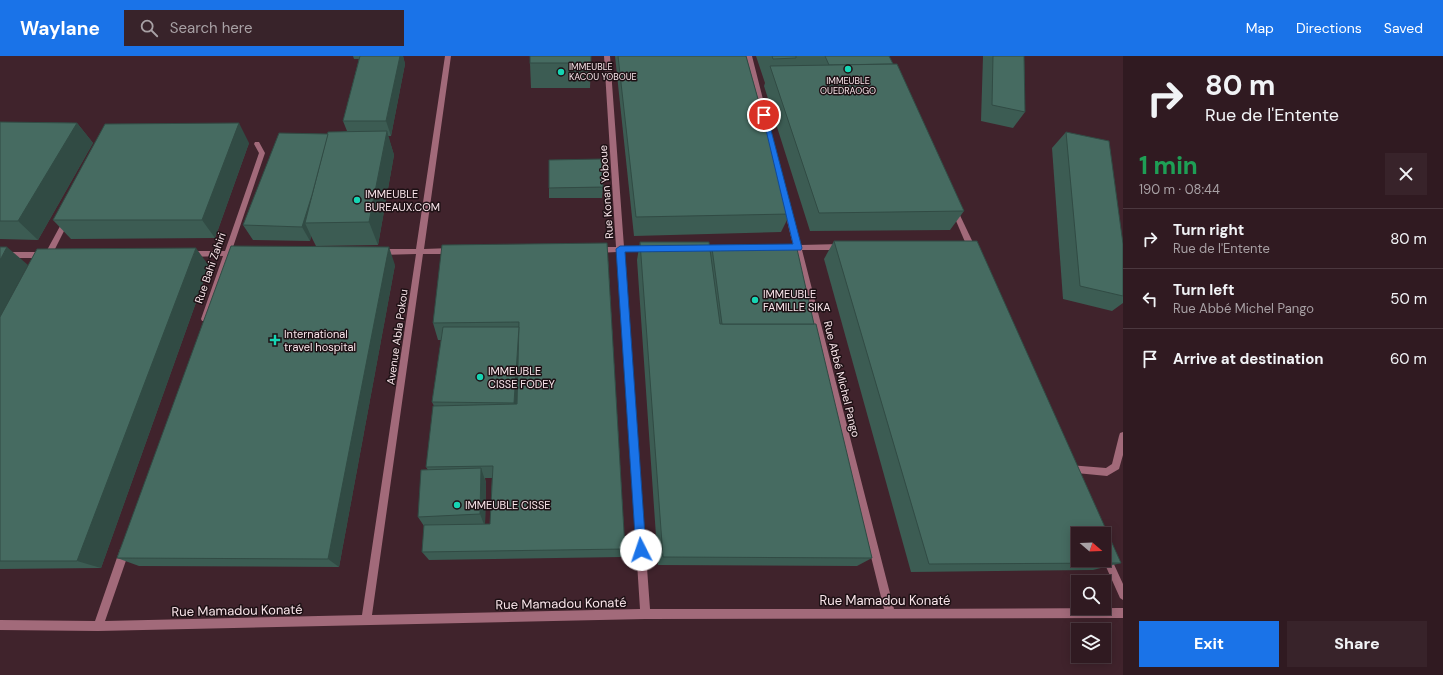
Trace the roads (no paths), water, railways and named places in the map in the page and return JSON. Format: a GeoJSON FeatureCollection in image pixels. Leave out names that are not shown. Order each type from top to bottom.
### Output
{"type":"FeatureCollection","features":[{"type":"Feature","properties":{"kind":"street","name":"Avenue Abla Pokou"},"geometry":{"type":"LineString","coordinates":[[366,620],[448,56]]}},
{"type":"Feature","properties":{"kind":"street","name":"Rue Konan Yoboue"},"geometry":{"type":"LineString","coordinates":[[607,56],[645,614]]}},
{"type":"Feature","properties":{"kind":"street","name":"Rue Abbé Michel Pango"},"geometry":{"type":"LineString","coordinates":[[749,56],[890,614]]}},
{"type":"Feature","properties":{"kind":"street","name":"Rue Bahi Zahiri"},"geometry":{"type":"LineString","coordinates":[[201,328],[262,153],[257,144]]}},
{"type":"Feature","properties":{"kind":"street"},"geometry":{"type":"LineString","coordinates":[[951,202],[966,246],[976,260]]}},
{"type":"Feature","properties":{"kind":"street"},"geometry":{"type":"LineString","coordinates":[[40,268],[52,255],[69,214]]}},
{"type":"Feature","properties":{"kind":"street"},"geometry":{"type":"LineString","coordinates":[[690,249],[853,247]]}},
{"type":"Feature","properties":{"kind":"street"},"geometry":{"type":"LineString","coordinates":[[590,250],[659,249]]}},
{"type":"Feature","properties":{"kind":"street"},"geometry":{"type":"LineString","coordinates":[[374,252],[459,251]]}},
{"type":"Feature","properties":{"kind":"street"},"geometry":{"type":"LineString","coordinates":[[180,254],[250,253]]}},
{"type":"Feature","properties":{"kind":"street"},"geometry":{"type":"LineString","coordinates":[[0,255],[52,255]]}},
{"type":"Feature","properties":{"kind":"street"},"geometry":{"type":"LineString","coordinates":[[1068,469],[1107,472],[1116,466],[1123,436]]}},
{"type":"Feature","properties":{"kind":"street"},"geometry":{"type":"LineString","coordinates":[[98,626],[126,544]]}},
{"type":"Feature","properties":{"kind":"street"},"geometry":{"type":"LineString","coordinates":[[1111,567],[1123,595]]}},
{"type":"Feature","properties":{"kind":"street","name":"Rue Mamadou Konaté"},"geometry":{"type":"LineString","coordinates":[[0,625],[98,626],[645,614],[1123,612]]}},
{"type":"Feature","properties":{"kind":"place","name":"IMMEUBLE OUEDRAOGO"},"geometry":{"type":"Point","coordinates":[848,69]}},
{"type":"Feature","properties":{"kind":"place","name":"IMMEUBLE KACOU YOBOUE"},"geometry":{"type":"Point","coordinates":[561,72]}},
{"type":"Feature","properties":{"kind":"place","name":"IMMEUBLE BUREAUX.COM"},"geometry":{"type":"Point","coordinates":[357,200]}},
{"type":"Feature","properties":{"kind":"place","name":"IMMEUBLE FAMILLE SIKA"},"geometry":{"type":"Point","coordinates":[755,300]}},
{"type":"Feature","properties":{"kind":"place","name":"International travel hospital"},"geometry":{"type":"Point","coordinates":[275,340]}},
{"type":"Feature","properties":{"kind":"place","name":"IMMEUBLE CISSE FODEY"},"geometry":{"type":"Point","coordinates":[480,377]}},
{"type":"Feature","properties":{"kind":"place","name":"IMMEUBLE CISSE"},"geometry":{"type":"Point","coordinates":[457,505]}}]}
